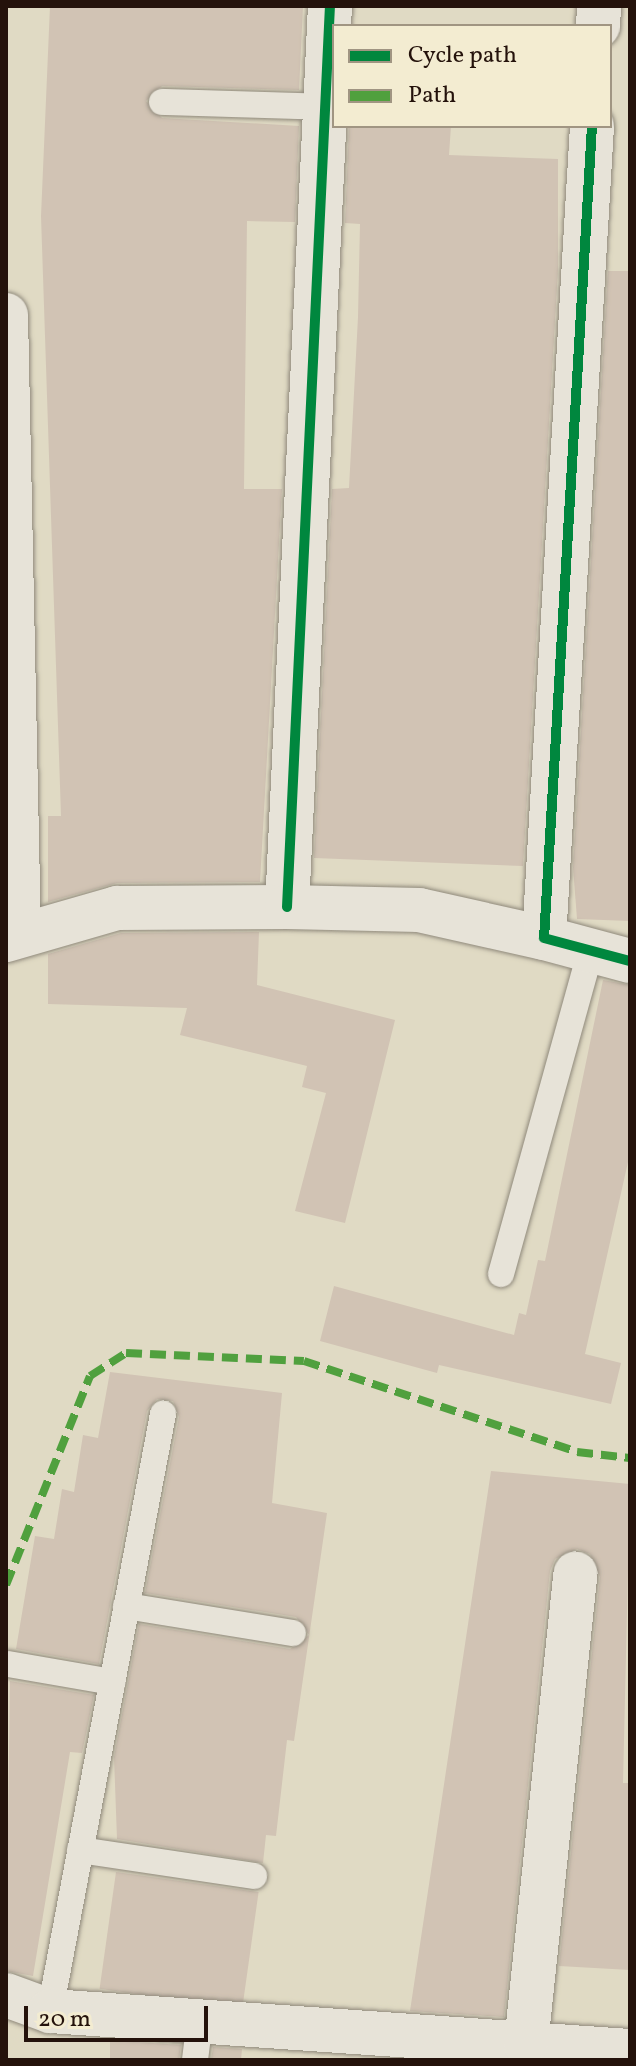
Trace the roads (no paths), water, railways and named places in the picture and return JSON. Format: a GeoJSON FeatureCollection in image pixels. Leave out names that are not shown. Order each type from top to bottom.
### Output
{"type":"FeatureCollection","features":[{"type":"Feature","properties":{"kind":"street"},"geometry":{"type":"LineString","coordinates":[[287,907],[330,6]]}},
{"type":"Feature","properties":{"kind":"street"},"geometry":{"type":"LineString","coordinates":[[544,938],[592,128]]}},
{"type":"Feature","properties":{"kind":"street"},"geometry":{"type":"LineString","coordinates":[[6,315],[12,938],[117,908],[419,910],[611,955]]}},
{"type":"Feature","properties":{"kind":"street"},"geometry":{"type":"LineString","coordinates":[[526,2044],[575,1574]]}},
{"type":"Feature","properties":{"kind":"street"},"geometry":{"type":"LineString","coordinates":[[6,1995],[50,2011],[197,2041],[444,2049],[526,2044],[577,2054],[630,2051]]}},
{"type":"Feature","properties":{"kind":"lane"},"geometry":{"type":"LineString","coordinates":[[162,102],[326,107]]}},
{"type":"Feature","properties":{"kind":"lane"},"geometry":{"type":"LineString","coordinates":[[501,1274],[611,955]]}},
{"type":"Feature","properties":{"kind":"lane"},"geometry":{"type":"LineString","coordinates":[[50,2011],[163,1414]]}},
{"type":"Feature","properties":{"kind":"lane"},"geometry":{"type":"LineString","coordinates":[[126,1606],[293,1633]]}},
{"type":"Feature","properties":{"kind":"lane"},"geometry":{"type":"LineString","coordinates":[[8,1664],[112,1682]]}},
{"type":"Feature","properties":{"kind":"lane"},"geometry":{"type":"LineString","coordinates":[[80,1850],[254,1876]]}}]}
